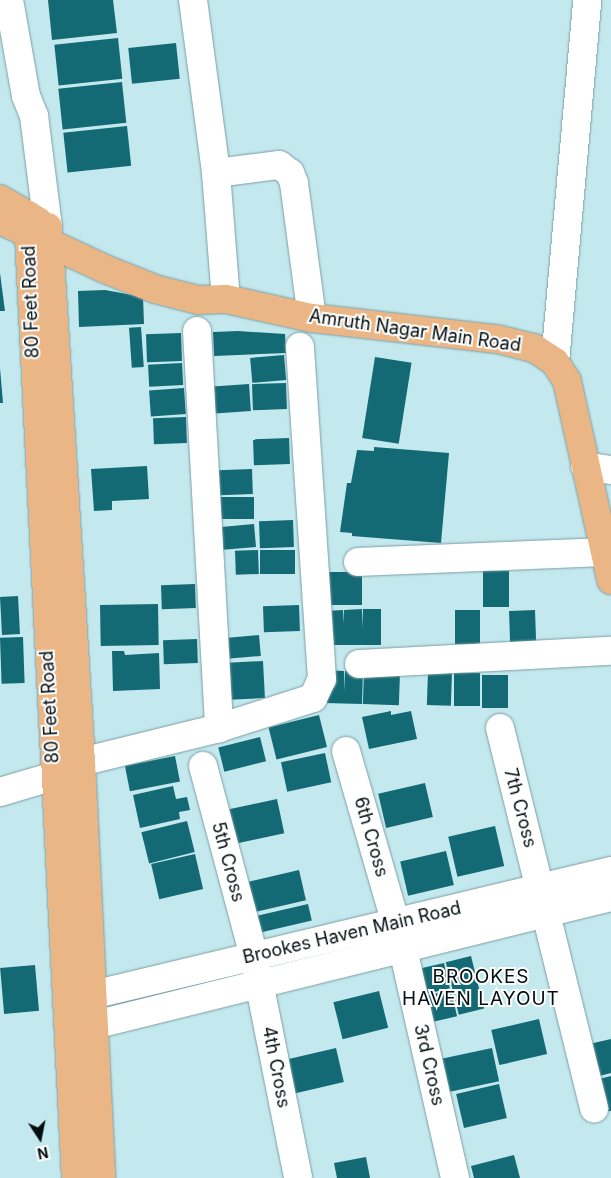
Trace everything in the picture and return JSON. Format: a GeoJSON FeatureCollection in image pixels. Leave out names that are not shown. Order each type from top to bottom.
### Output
{"type":"FeatureCollection","features":[{"type":"Feature","properties":{"kind":"main road","name":"Amruth Nagar Main Road"},"geometry":{"type":"LineString","coordinates":[[0,199],[39,231]]}},
{"type":"Feature","properties":{"kind":"main road","name":"Amruth Nagar Main Road"},"geometry":{"type":"LineString","coordinates":[[0,220],[39,231],[155,289],[198,300],[226,299],[312,318],[497,338],[534,348],[555,362],[567,381],[598,468],[604,552],[611,580]]}},
{"type":"Feature","properties":{"kind":"main road","name":"80 Feet Road"},"geometry":{"type":"LineString","coordinates":[[39,231],[81,762],[101,1178]]}},
{"type":"Feature","properties":{"kind":"main road","name":"80 Feet Road"},"geometry":{"type":"LineString","coordinates":[[39,231],[54,776],[76,1178]]}},
{"type":"Feature","properties":{"kind":"street"},"geometry":{"type":"LineString","coordinates":[[9,0],[26,96],[18,120],[39,231]]}},
{"type":"Feature","properties":{"kind":"street"},"geometry":{"type":"LineString","coordinates":[[193,0],[216,173],[226,299]]}},
{"type":"Feature","properties":{"kind":"street"},"geometry":{"type":"LineString","coordinates":[[555,362],[587,0]]}},
{"type":"Feature","properties":{"kind":"street"},"geometry":{"type":"LineString","coordinates":[[216,173],[279,165],[290,173],[294,183],[312,318]]}},
{"type":"Feature","properties":{"kind":"street"},"geometry":{"type":"LineString","coordinates":[[197,331],[219,728]]}},
{"type":"Feature","properties":{"kind":"street"},"geometry":{"type":"LineString","coordinates":[[0,792],[54,776],[81,762],[219,728],[313,698],[322,679],[300,347]]}},
{"type":"Feature","properties":{"kind":"street"},"geometry":{"type":"LineString","coordinates":[[358,562],[604,552]]}},
{"type":"Feature","properties":{"kind":"street"},"geometry":{"type":"LineString","coordinates":[[359,664],[611,651]]}},
{"type":"Feature","properties":{"kind":"street","name":"7th Cross"},"geometry":{"type":"LineString","coordinates":[[500,728],[594,1110]]}},
{"type":"Feature","properties":{"kind":"street","name":"6th Cross"},"geometry":{"type":"LineString","coordinates":[[346,751],[396,923]]}},
{"type":"Feature","properties":{"kind":"street","name":"5th Cross"},"geometry":{"type":"LineString","coordinates":[[203,766],[254,957]]}},
{"type":"Feature","properties":{"kind":"street","name":"Brookes Haven Main Road"},"geometry":{"type":"LineString","coordinates":[[94,1025],[403,948],[544,901],[611,872]]}},
{"type":"Feature","properties":{"kind":"street","name":"Brookes Haven Main Road"},"geometry":{"type":"LineString","coordinates":[[92,995],[396,923],[544,901],[611,897]]}},
{"type":"Feature","properties":{"kind":"street","name":"3rd Cross"},"geometry":{"type":"LineString","coordinates":[[396,923],[455,1178]]}},
{"type":"Feature","properties":{"kind":"street","name":"4th Cross"},"geometry":{"type":"LineString","coordinates":[[254,957],[298,1178]]}},
{"type":"Feature","properties":{"kind":"building"},"geometry":{"type":"Polygon","coordinates":[[[48,0],[113,0],[117,33],[52,40],[48,0]]]}},
{"type":"Feature","properties":{"kind":"building"},"geometry":{"type":"Polygon","coordinates":[[[118,38],[122,79],[59,85],[54,45],[118,38]]]}},
{"type":"Feature","properties":{"kind":"building"},"geometry":{"type":"Polygon","coordinates":[[[176,43],[180,79],[132,84],[128,48],[176,43]]]}},
{"type":"Feature","properties":{"kind":"building"},"geometry":{"type":"Polygon","coordinates":[[[122,82],[126,123],[63,129],[58,89],[122,82]]]}},
{"type":"Feature","properties":{"kind":"building"},"geometry":{"type":"Polygon","coordinates":[[[127,126],[131,166],[68,172],[63,133],[127,126]]]}},
{"type":"Feature","properties":{"kind":"building"},"geometry":{"type":"Polygon","coordinates":[[[0,273],[5,311],[0,311],[0,273]]]}},
{"type":"Feature","properties":{"kind":"building"},"geometry":{"type":"Polygon","coordinates":[[[105,290],[143,297],[144,324],[79,327],[78,291],[105,290]]]}},
{"type":"Feature","properties":{"kind":"building"},"geometry":{"type":"Polygon","coordinates":[[[141,327],[144,367],[132,368],[129,328],[141,327]]]}},
{"type":"Feature","properties":{"kind":"building"},"geometry":{"type":"Polygon","coordinates":[[[238,331],[285,334],[286,353],[214,356],[213,332],[238,331]]]}},
{"type":"Feature","properties":{"kind":"building"},"geometry":{"type":"Polygon","coordinates":[[[181,333],[182,361],[147,362],[146,334],[181,333]]]}},
{"type":"Feature","properties":{"kind":"building"},"geometry":{"type":"Polygon","coordinates":[[[284,355],[286,380],[252,383],[250,358],[284,355]]]}},
{"type":"Feature","properties":{"kind":"building"},"geometry":{"type":"Polygon","coordinates":[[[375,357],[412,363],[399,444],[362,438],[375,357]]]}},
{"type":"Feature","properties":{"kind":"building"},"geometry":{"type":"Polygon","coordinates":[[[182,363],[183,385],[149,387],[148,365],[182,363]]]}},
{"type":"Feature","properties":{"kind":"building"},"geometry":{"type":"Polygon","coordinates":[[[0,368],[3,403],[0,403],[0,368]]]}},
{"type":"Feature","properties":{"kind":"building"},"geometry":{"type":"Polygon","coordinates":[[[286,383],[287,409],[253,410],[252,384],[286,383]]]}},
{"type":"Feature","properties":{"kind":"building"},"geometry":{"type":"Polygon","coordinates":[[[249,384],[251,411],[215,413],[213,387],[249,384]]]}},
{"type":"Feature","properties":{"kind":"building"},"geometry":{"type":"Polygon","coordinates":[[[184,388],[186,414],[151,416],[149,390],[184,388]]]}},
{"type":"Feature","properties":{"kind":"building"},"geometry":{"type":"Polygon","coordinates":[[[186,417],[187,443],[154,444],[153,418],[186,417]]]}},
{"type":"Feature","properties":{"kind":"building"},"geometry":{"type":"Polygon","coordinates":[[[289,438],[290,464],[254,465],[253,439],[289,438]]]}},
{"type":"Feature","properties":{"kind":"building"},"geometry":{"type":"Polygon","coordinates":[[[374,447],[449,453],[441,543],[352,536],[352,533],[340,532],[347,483],[351,483],[357,450],[374,451],[374,447]]]}},
{"type":"Feature","properties":{"kind":"building"},"geometry":{"type":"Polygon","coordinates":[[[147,466],[149,499],[112,501],[112,510],[94,511],[91,469],[147,466]]]}},
{"type":"Feature","properties":{"kind":"building"},"geometry":{"type":"Polygon","coordinates":[[[252,469],[253,494],[219,495],[218,470],[252,469]]]}},
{"type":"Feature","properties":{"kind":"building"},"geometry":{"type":"Polygon","coordinates":[[[219,497],[254,497],[254,519],[219,519],[219,497]]]}},
{"type":"Feature","properties":{"kind":"building"},"geometry":{"type":"Polygon","coordinates":[[[293,520],[294,547],[260,548],[259,521],[293,520]]]}},
{"type":"Feature","properties":{"kind":"building"},"geometry":{"type":"Polygon","coordinates":[[[254,524],[256,547],[223,550],[221,527],[254,524]]]}},
{"type":"Feature","properties":{"kind":"building"},"geometry":{"type":"Polygon","coordinates":[[[258,550],[259,574],[236,575],[235,551],[258,550]]]}},
{"type":"Feature","properties":{"kind":"building"},"geometry":{"type":"Polygon","coordinates":[[[260,550],[295,550],[295,574],[260,574],[260,550]]]}},
{"type":"Feature","properties":{"kind":"building"},"geometry":{"type":"Polygon","coordinates":[[[483,571],[509,571],[509,607],[483,607],[483,571]]]}},
{"type":"Feature","properties":{"kind":"building"},"geometry":{"type":"Polygon","coordinates":[[[326,572],[362,572],[362,605],[326,605],[326,572]]]}},
{"type":"Feature","properties":{"kind":"building"},"geometry":{"type":"Polygon","coordinates":[[[195,584],[196,608],[162,609],[161,585],[195,584]]]}},
{"type":"Feature","properties":{"kind":"building"},"geometry":{"type":"Polygon","coordinates":[[[18,596],[20,634],[2,635],[0,597],[18,596]]]}},
{"type":"Feature","properties":{"kind":"building"},"geometry":{"type":"Polygon","coordinates":[[[158,604],[159,645],[101,646],[100,605],[158,604]]]}},
{"type":"Feature","properties":{"kind":"building"},"geometry":{"type":"Polygon","coordinates":[[[299,605],[300,631],[264,632],[263,606],[299,605]]]}},
{"type":"Feature","properties":{"kind":"building"},"geometry":{"type":"Polygon","coordinates":[[[362,609],[362,629],[363,609],[381,609],[381,645],[326,645],[325,611],[343,610],[344,624],[344,610],[362,609]]]}},
{"type":"Feature","properties":{"kind":"building"},"geometry":{"type":"Polygon","coordinates":[[[455,610],[480,610],[480,644],[455,644],[455,610]]]}},
{"type":"Feature","properties":{"kind":"building"},"geometry":{"type":"Polygon","coordinates":[[[535,610],[536,646],[510,647],[509,611],[535,610]]]}},
{"type":"Feature","properties":{"kind":"building"},"geometry":{"type":"Polygon","coordinates":[[[259,635],[261,656],[230,659],[228,638],[259,635]]]}},
{"type":"Feature","properties":{"kind":"building"},"geometry":{"type":"Polygon","coordinates":[[[23,637],[25,683],[2,684],[0,638],[23,637]]]}},
{"type":"Feature","properties":{"kind":"building"},"geometry":{"type":"Polygon","coordinates":[[[197,639],[198,663],[164,664],[163,640],[197,639]]]}},
{"type":"Feature","properties":{"kind":"building"},"geometry":{"type":"Polygon","coordinates":[[[112,651],[124,651],[125,655],[159,653],[160,689],[113,691],[112,651]]]}},
{"type":"Feature","properties":{"kind":"building"},"geometry":{"type":"Polygon","coordinates":[[[263,661],[265,698],[230,700],[228,663],[263,661]]]}},
{"type":"Feature","properties":{"kind":"building"},"geometry":{"type":"Polygon","coordinates":[[[325,670],[344,671],[344,692],[345,671],[363,672],[362,704],[325,703],[325,670]]]}},
{"type":"Feature","properties":{"kind":"building"},"geometry":{"type":"Polygon","coordinates":[[[364,672],[400,673],[399,705],[363,704],[364,672]]]}},
{"type":"Feature","properties":{"kind":"building"},"geometry":{"type":"Polygon","coordinates":[[[428,672],[452,673],[451,706],[427,705],[428,672]]]}},
{"type":"Feature","properties":{"kind":"building"},"geometry":{"type":"Polygon","coordinates":[[[454,673],[480,673],[480,706],[454,706],[454,673]]]}},
{"type":"Feature","properties":{"kind":"building"},"geometry":{"type":"Polygon","coordinates":[[[482,675],[508,675],[508,708],[482,708],[482,675]]]}},
{"type":"Feature","properties":{"kind":"building"},"geometry":{"type":"Polygon","coordinates":[[[391,711],[391,715],[411,711],[417,739],[369,749],[362,717],[391,711]]]}},
{"type":"Feature","properties":{"kind":"building"},"geometry":{"type":"Polygon","coordinates":[[[319,715],[327,747],[277,760],[269,728],[319,715]]]}},
{"type":"Feature","properties":{"kind":"building"},"geometry":{"type":"Polygon","coordinates":[[[260,737],[266,761],[224,772],[218,747],[260,737]]]}},
{"type":"Feature","properties":{"kind":"building"},"geometry":{"type":"Polygon","coordinates":[[[325,753],[331,782],[287,792],[281,762],[325,753]]]}},
{"type":"Feature","properties":{"kind":"building"},"geometry":{"type":"Polygon","coordinates":[[[175,756],[180,782],[130,791],[125,766],[175,756]]]}},
{"type":"Feature","properties":{"kind":"building"},"geometry":{"type":"Polygon","coordinates":[[[425,783],[433,817],[386,828],[378,794],[425,783]]]}},
{"type":"Feature","properties":{"kind":"building"},"geometry":{"type":"Polygon","coordinates":[[[173,786],[176,799],[187,797],[190,810],[179,812],[180,819],[140,828],[133,795],[173,786]]]}},
{"type":"Feature","properties":{"kind":"building"},"geometry":{"type":"Polygon","coordinates":[[[277,799],[284,833],[236,843],[229,809],[277,799]]]}},
{"type":"Feature","properties":{"kind":"building"},"geometry":{"type":"Polygon","coordinates":[[[187,821],[195,852],[149,863],[141,832],[187,821]]]}},
{"type":"Feature","properties":{"kind":"building"},"geometry":{"type":"Polygon","coordinates":[[[495,826],[504,866],[457,877],[448,837],[495,826]]]}},
{"type":"Feature","properties":{"kind":"building"},"geometry":{"type":"Polygon","coordinates":[[[446,851],[454,885],[408,896],[400,862],[446,851]]]}},
{"type":"Feature","properties":{"kind":"building"},"geometry":{"type":"Polygon","coordinates":[[[195,854],[203,889],[159,899],[151,864],[195,854]]]}},
{"type":"Feature","properties":{"kind":"building"},"geometry":{"type":"Polygon","coordinates":[[[299,870],[306,900],[253,912],[246,882],[299,870]]]}},
{"type":"Feature","properties":{"kind":"building"},"geometry":{"type":"Polygon","coordinates":[[[308,904],[312,921],[257,933],[253,917],[308,904]]]}},
{"type":"Feature","properties":{"kind":"building"},"geometry":{"type":"Polygon","coordinates":[[[471,956],[484,1008],[459,1015],[446,962],[471,956]]]}},
{"type":"Feature","properties":{"kind":"building"},"geometry":{"type":"Polygon","coordinates":[[[444,963],[450,988],[423,995],[417,969],[444,963]]]}},
{"type":"Feature","properties":{"kind":"building"},"geometry":{"type":"Polygon","coordinates":[[[35,965],[39,1011],[4,1014],[0,968],[35,965]]]}},
{"type":"Feature","properties":{"kind":"building"},"geometry":{"type":"Polygon","coordinates":[[[451,990],[457,1016],[428,1023],[422,997],[451,990]]]}},
{"type":"Feature","properties":{"kind":"building"},"geometry":{"type":"Polygon","coordinates":[[[379,991],[388,1028],[343,1039],[333,1002],[379,991]]]}},
{"type":"Feature","properties":{"kind":"building"},"geometry":{"type":"Polygon","coordinates":[[[539,1019],[547,1054],[499,1065],[491,1030],[539,1019]]]}},
{"type":"Feature","properties":{"kind":"building"},"geometry":{"type":"Polygon","coordinates":[[[611,1039],[611,1073],[592,1078],[585,1045],[611,1039]]]}},
{"type":"Feature","properties":{"kind":"building"},"geometry":{"type":"Polygon","coordinates":[[[336,1048],[344,1082],[291,1094],[283,1060],[336,1048]]]}},
{"type":"Feature","properties":{"kind":"building"},"geometry":{"type":"Polygon","coordinates":[[[492,1048],[499,1081],[446,1092],[439,1059],[492,1048]]]}},
{"type":"Feature","properties":{"kind":"building"},"geometry":{"type":"Polygon","coordinates":[[[611,1076],[611,1111],[602,1112],[595,1080],[611,1076]]]}},
{"type":"Feature","properties":{"kind":"building"},"geometry":{"type":"Polygon","coordinates":[[[499,1084],[507,1118],[464,1128],[456,1094],[499,1084]]]}},
{"type":"Feature","properties":{"kind":"building"},"geometry":{"type":"Polygon","coordinates":[[[514,1155],[520,1178],[474,1178],[471,1166],[514,1155]]]}},
{"type":"Feature","properties":{"kind":"building"},"geometry":{"type":"Polygon","coordinates":[[[366,1157],[370,1178],[337,1178],[334,1163],[366,1157]]]}},
{"type":"Feature","properties":{"kind":"district","name":"BROOKES HAVEN LAYOUT"},"geometry":{"type":"Point","coordinates":[481,988]}}]}
